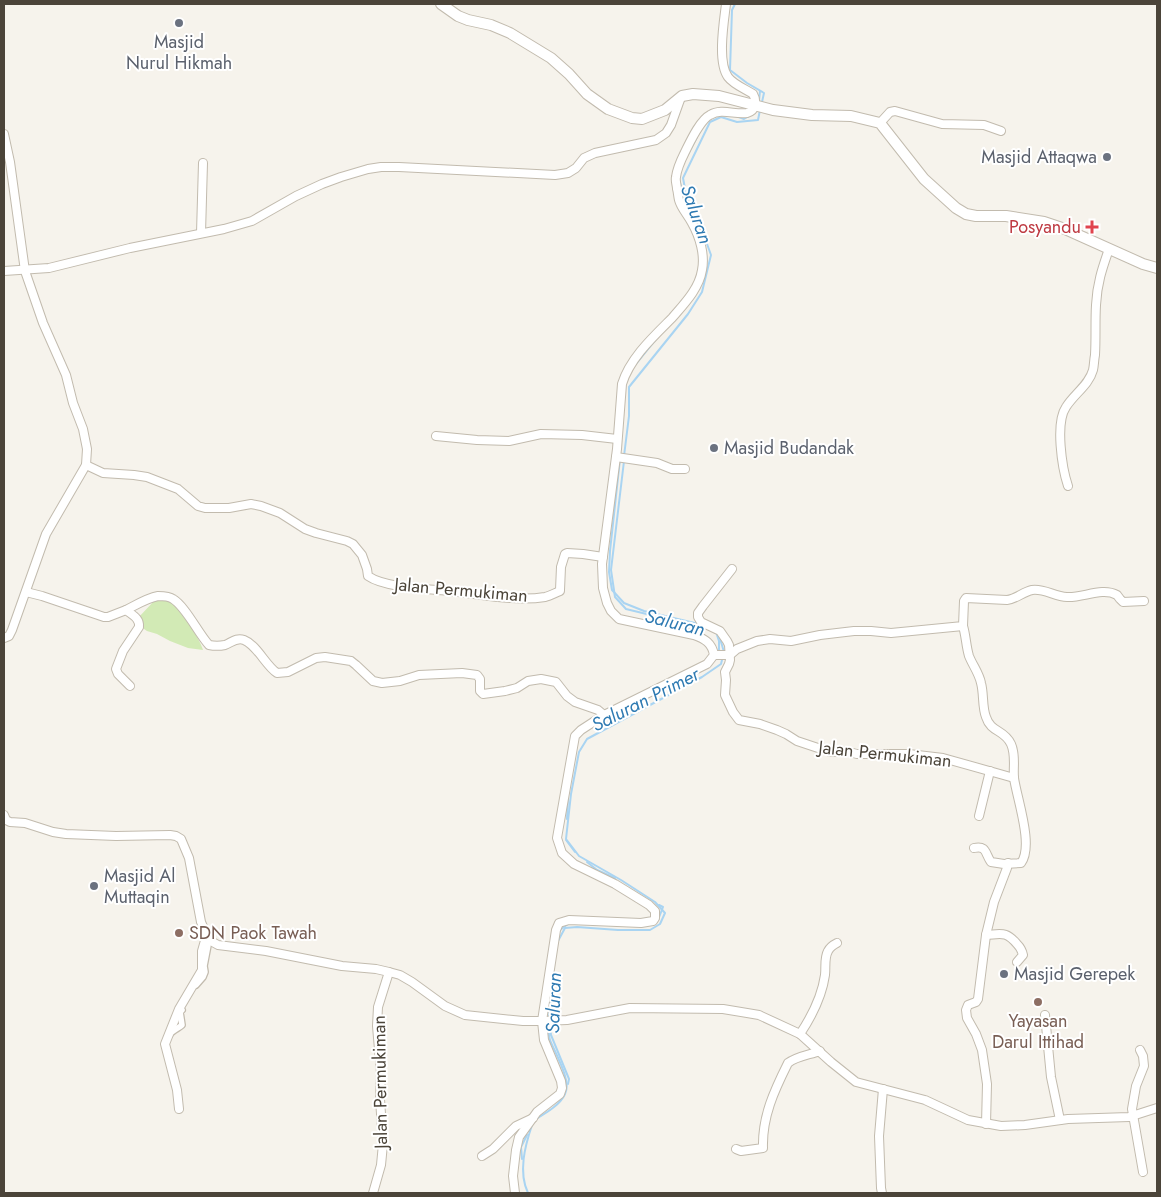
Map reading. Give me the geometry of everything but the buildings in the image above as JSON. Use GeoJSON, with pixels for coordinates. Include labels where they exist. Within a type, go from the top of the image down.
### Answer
{"type":"FeatureCollection","features":[{"type":"Feature","properties":{"kind":"street"},"geometry":{"type":"LineString","coordinates":[[441,4],[458,16],[491,25],[510,33],[551,58],[587,94],[608,109],[632,118],[642,119],[665,110],[682,96],[708,94],[773,110],[812,115],[851,116],[880,123],[924,179],[956,208],[966,214],[1006,216],[1044,222],[1065,229],[1143,264],[1157,268]]}},
{"type":"Feature","properties":{"kind":"street"},"geometry":{"type":"LineString","coordinates":[[715,655],[710,644],[694,635],[619,619],[611,611],[603,588],[603,557],[621,458],[617,439],[624,376],[644,348],[688,300],[701,276],[703,258],[700,240],[693,224],[679,202],[676,178],[679,165],[707,116],[727,111],[747,113],[753,110],[756,105],[753,94],[728,77],[723,65],[722,49],[726,4]]}},
{"type":"Feature","properties":{"kind":"street"},"geometry":{"type":"LineString","coordinates":[[4,271],[49,268],[130,248],[224,229],[252,221],[296,196],[322,184],[368,169],[399,167],[555,175],[568,173],[576,168],[584,158],[595,152],[656,140],[666,133],[682,96]]}},
{"type":"Feature","properties":{"kind":"street"},"geometry":{"type":"LineString","coordinates":[[880,123],[890,112],[895,110],[942,124],[984,124],[1001,131]]}},
{"type":"Feature","properties":{"kind":"street"},"geometry":{"type":"LineString","coordinates":[[4,134],[10,162],[25,270],[43,323],[66,376],[73,404],[83,429],[87,449],[86,465],[46,534],[12,630],[9,636],[4,638]]}},
{"type":"Feature","properties":{"kind":"street"},"geometry":{"type":"LineString","coordinates":[[201,233],[203,163]]}},
{"type":"Feature","properties":{"kind":"street"},"geometry":{"type":"LineString","coordinates":[[1068,486],[1061,456],[1061,420],[1066,407],[1091,377],[1094,369],[1098,284],[1109,250]]}},
{"type":"Feature","properties":{"kind":"street"},"geometry":{"type":"LineString","coordinates":[[436,436],[509,441],[541,434],[582,435],[617,439]]}},
{"type":"Feature","properties":{"kind":"street"},"geometry":{"type":"LineString","coordinates":[[621,458],[657,463],[672,470],[685,469]]}},
{"type":"Feature","properties":{"kind":"street","name":"Jalan Permukiman"},"geometry":{"type":"LineString","coordinates":[[86,465],[103,473],[147,477],[178,489],[198,506],[205,508],[228,508],[251,504],[280,513],[305,529],[353,544],[362,555],[368,576],[381,582],[500,597],[547,597],[560,592],[561,566],[565,554],[603,557]]}},
{"type":"Feature","properties":{"kind":"street"},"geometry":{"type":"LineString","coordinates":[[728,655],[729,645],[724,636],[714,628],[701,622],[698,613],[732,569]]}},
{"type":"Feature","properties":{"kind":"street"},"geometry":{"type":"LineString","coordinates":[[974,848],[980,847],[985,850],[991,862],[1004,864],[1022,862],[1026,834],[1014,778],[1014,758],[1011,746],[1005,735],[990,726],[984,714],[981,682],[978,671],[969,655],[963,626],[964,601],[966,598],[1007,600],[1028,591],[1036,590],[1068,598],[1108,592],[1117,595],[1123,602],[1144,601]]}},
{"type":"Feature","properties":{"kind":"street"},"geometry":{"type":"LineString","coordinates":[[26,592],[104,617],[126,610],[150,598],[168,597],[174,599],[181,606],[209,645],[225,645],[238,639],[244,640],[266,660],[271,668],[282,674],[316,658],[325,657],[351,661],[373,681],[382,683],[400,681],[420,675],[462,674],[477,676],[480,679],[480,691],[483,694],[517,688],[528,681],[540,678],[556,682],[574,702],[598,710],[604,715]]}},
{"type":"Feature","properties":{"kind":"street"},"geometry":{"type":"LineString","coordinates":[[126,610],[139,620],[139,624],[123,651],[116,669],[118,674],[130,686]]}},
{"type":"Feature","properties":{"kind":"street"},"geometry":{"type":"LineString","coordinates":[[515,1193],[513,1176],[519,1137],[537,1112],[560,1094],[562,1088],[561,1081],[544,1040],[543,1020],[556,930],[559,923],[569,920],[641,923],[653,921],[655,918],[655,911],[648,905],[615,884],[574,864],[562,853],[557,838],[575,736],[604,715],[699,668],[715,655],[728,655],[757,641],[770,639],[791,641],[854,631],[891,633],[963,626]]}},
{"type":"Feature","properties":{"kind":"street","name":"Jalan Permukiman"},"geometry":{"type":"LineString","coordinates":[[728,655],[729,664],[725,672],[725,695],[739,720],[760,724],[786,734],[797,741],[827,751],[857,754],[909,754],[943,758],[1014,778]]}},
{"type":"Feature","properties":{"kind":"street"},"geometry":{"type":"LineString","coordinates":[[979,816],[990,771]]}},
{"type":"Feature","properties":{"kind":"street"},"geometry":{"type":"LineString","coordinates":[[5,819],[10,822],[25,823],[66,834],[176,836],[184,843],[189,858],[201,922],[207,939],[218,945],[266,951],[342,966],[376,969],[400,975],[445,1006],[465,1015],[523,1021],[567,1020],[630,1008],[723,1009],[759,1015],[800,1034],[856,1082],[925,1100],[968,1120],[1001,1126],[1025,1125],[1060,1120],[1129,1117],[1157,1108]]}},
{"type":"Feature","properties":{"kind":"street"},"geometry":{"type":"LineString","coordinates":[[986,1124],[987,1084],[982,1050],[966,1014],[968,1005],[976,1002],[978,999],[986,935],[994,902],[1008,863]]}},
{"type":"Feature","properties":{"kind":"street"},"geometry":{"type":"LineString","coordinates":[[986,935],[1004,934],[1011,937],[1023,955],[1017,962]]}},
{"type":"Feature","properties":{"kind":"street"},"geometry":{"type":"LineString","coordinates":[[180,1109],[176,1081],[165,1044],[179,1009],[202,970],[202,951],[207,939]]}},
{"type":"Feature","properties":{"kind":"street"},"geometry":{"type":"LineString","coordinates":[[800,1034],[816,1007],[825,976],[829,949],[837,943]]}},
{"type":"Feature","properties":{"kind":"street","name":"Jalan Permukiman"},"geometry":{"type":"LineString","coordinates":[[373,1193],[381,1165],[383,1144],[378,1007],[389,972]]}},
{"type":"Feature","properties":{"kind":"street"},"geometry":{"type":"LineString","coordinates":[[1045,1015],[1051,1078],[1060,1120]]}},
{"type":"Feature","properties":{"kind":"street"},"geometry":{"type":"LineString","coordinates":[[1140,1050],[1144,1066],[1132,1109],[1143,1172]]}},
{"type":"Feature","properties":{"kind":"street"},"geometry":{"type":"LineString","coordinates":[[736,1150],[764,1148],[764,1128],[770,1104],[788,1064],[794,1059],[820,1051]]}},
{"type":"Feature","properties":{"kind":"street"},"geometry":{"type":"LineString","coordinates":[[882,1193],[879,1136],[883,1089]]}},
{"type":"Feature","properties":{"kind":"street"},"geometry":{"type":"LineString","coordinates":[[482,1156],[516,1126],[533,1118]]}},
{"type":"Feature","properties":{"kind":"green space"},"geometry":{"type":"Polygon","coordinates":[[[155,600],[171,602],[175,605],[189,624],[203,650],[188,648],[170,641],[147,631],[137,624],[138,618],[155,600]]]}},
{"type":"Feature","properties":{"kind":"waterway","name":"Saluran"},"geometry":{"type":"LineString","coordinates":[[735,4],[732,10],[730,70],[764,93],[762,102]]}},
{"type":"Feature","properties":{"kind":"waterway","name":"Saluran"},"geometry":{"type":"LineString","coordinates":[[759,101],[760,91]]}},
{"type":"Feature","properties":{"kind":"waterway","name":"Saluran"},"geometry":{"type":"LineString","coordinates":[[624,456],[629,416],[629,387],[688,314],[702,292],[711,255],[702,230],[687,199],[683,178],[710,122],[721,117],[737,122],[758,120],[760,110]]}},
{"type":"Feature","properties":{"kind":"waterway","name":"Saluran"},"geometry":{"type":"LineString","coordinates":[[736,116],[744,119],[754,113]]}},
{"type":"Feature","properties":{"kind":"waterway","name":"Saluran Primer"},"geometry":{"type":"LineString","coordinates":[[688,154],[697,137]]}},
{"type":"Feature","properties":{"kind":"waterway","name":"Saluran"},"geometry":{"type":"LineString","coordinates":[[679,179],[683,194],[690,208]]}},
{"type":"Feature","properties":{"kind":"waterway","name":"Saluran Primer"},"geometry":{"type":"LineString","coordinates":[[635,365],[656,339]]}},
{"type":"Feature","properties":{"kind":"waterway","name":"Saluran"},"geometry":{"type":"LineString","coordinates":[[620,459],[610,551],[609,572],[612,590],[624,603],[644,611],[699,624]]}},
{"type":"Feature","properties":{"kind":"waterway","name":"Saluran"},"geometry":{"type":"LineString","coordinates":[[624,461],[611,570],[615,597],[626,609],[708,629]]}},
{"type":"Feature","properties":{"kind":"waterway","name":"Saluran"},"geometry":{"type":"LineString","coordinates":[[714,632],[719,635],[724,652]]}},
{"type":"Feature","properties":{"kind":"waterway","name":"Saluran"},"geometry":{"type":"LineString","coordinates":[[717,635],[719,653]]}},
{"type":"Feature","properties":{"kind":"waterway","name":"Saluran"},"geometry":{"type":"LineString","coordinates":[[558,941],[565,928],[650,930],[660,924],[665,913],[655,902],[579,856],[566,839],[571,794],[579,752],[587,739],[702,677],[721,664],[723,656]]}},
{"type":"Feature","properties":{"kind":"waterway","name":"Saluran"},"geometry":{"type":"LineString","coordinates":[[567,819],[568,798]]}},
{"type":"Feature","properties":{"kind":"waterway","name":"Saluran"},"geometry":{"type":"LineString","coordinates":[[566,840],[575,852]]}},
{"type":"Feature","properties":{"kind":"waterway","name":"Saluran"},"geometry":{"type":"LineString","coordinates":[[587,862],[597,870],[615,878]]}},
{"type":"Feature","properties":{"kind":"waterway","name":"Saluran"},"geometry":{"type":"LineString","coordinates":[[658,920],[663,907],[659,905]]}},
{"type":"Feature","properties":{"kind":"waterway","name":"Saluran"},"geometry":{"type":"LineString","coordinates":[[560,930],[568,924]]}},
{"type":"Feature","properties":{"kind":"waterway","name":"Saluran"},"geometry":{"type":"LineString","coordinates":[[551,1010],[553,975]]}},
{"type":"Feature","properties":{"kind":"waterway","name":"Saluran"},"geometry":{"type":"LineString","coordinates":[[549,1020],[551,989]]}},
{"type":"Feature","properties":{"kind":"waterway","name":"Saluran"},"geometry":{"type":"LineString","coordinates":[[536,1119],[560,1102],[567,1088],[565,1075],[549,1038],[549,1024]]}},
{"type":"Feature","properties":{"kind":"waterway","name":"Saluran"},"geometry":{"type":"LineString","coordinates":[[550,1025],[551,1035],[569,1079],[568,1084]]}},
{"type":"Feature","properties":{"kind":"waterway","name":"Saluran"},"geometry":{"type":"LineString","coordinates":[[528,1193],[523,1176],[523,1168],[525,1150],[532,1125]]}},
{"type":"Feature","properties":{"kind":"waterway","name":"Saluran Primer"},"geometry":{"type":"LineString","coordinates":[[522,1159],[521,1147],[527,1135]]}},
{"type":"Feature","properties":{"kind":"place","name":"Masjid Nurul Hikmah"},"geometry":{"type":"Point","coordinates":[179,23]}},
{"type":"Feature","properties":{"kind":"place","name":"Masjid Attaqwa"},"geometry":{"type":"Point","coordinates":[1107,157]}},
{"type":"Feature","properties":{"kind":"place","name":"Posyandu"},"geometry":{"type":"Point","coordinates":[1092,227]}},
{"type":"Feature","properties":{"kind":"place","name":"Masjid Budandak"},"geometry":{"type":"Point","coordinates":[714,448]}},
{"type":"Feature","properties":{"kind":"place","name":"Masjid Al Muttaqin"},"geometry":{"type":"Point","coordinates":[94,886]}},
{"type":"Feature","properties":{"kind":"place","name":"SDN Paok Tawah"},"geometry":{"type":"Point","coordinates":[179,933]}},
{"type":"Feature","properties":{"kind":"place","name":"Masjid Gerepek"},"geometry":{"type":"Point","coordinates":[1004,974]}},
{"type":"Feature","properties":{"kind":"place","name":"Yayasan Darul Ittihad"},"geometry":{"type":"Point","coordinates":[1038,1002]}}]}
